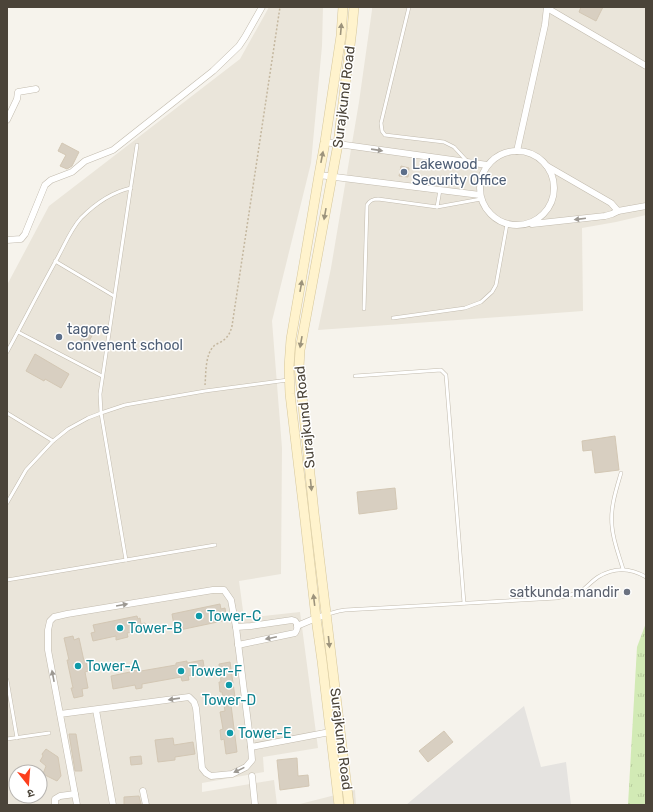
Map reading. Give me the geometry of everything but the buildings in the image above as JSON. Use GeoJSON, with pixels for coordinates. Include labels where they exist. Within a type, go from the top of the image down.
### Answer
{"type":"FeatureCollection","features":[{"type":"Feature","properties":{"kind":"main road","name":"Surajkund Road"},"geometry":{"type":"LineString","coordinates":[[339,805],[290,394],[289,367],[291,339],[306,258],[341,36],[343,7]]}},
{"type":"Feature","properties":{"kind":"main road","name":"Surajkund Road"},"geometry":{"type":"LineString","coordinates":[[349,805],[326,615],[299,359],[338,144],[354,7]]}},
{"type":"Feature","properties":{"kind":"main road"},"geometry":{"type":"LineString","coordinates":[[332,748],[342,748]]}},
{"type":"Feature","properties":{"kind":"street"},"geometry":{"type":"LineString","coordinates":[[7,240],[21,239],[25,234],[48,182],[72,172],[85,161],[113,150],[213,71],[239,46],[246,37],[262,7]]}},
{"type":"Feature","properties":{"kind":"street"},"geometry":{"type":"LineString","coordinates":[[518,151],[546,25],[547,8],[646,66]]}},
{"type":"Feature","properties":{"kind":"street"},"geometry":{"type":"LineString","coordinates":[[7,120],[17,99],[18,92],[36,89]]}},
{"type":"Feature","properties":{"kind":"street"},"geometry":{"type":"LineString","coordinates":[[325,142],[487,165]]}},
{"type":"Feature","properties":{"kind":"street"},"geometry":{"type":"LineString","coordinates":[[618,211],[611,203],[547,166],[534,155],[518,151],[500,154],[487,165],[480,180],[481,197],[485,208],[494,218],[507,224],[520,226],[605,216],[618,211],[646,206]]}},
{"type":"Feature","properties":{"kind":"street"},"geometry":{"type":"LineString","coordinates":[[520,226],[535,221],[547,210],[554,196],[554,180],[547,166]]}},
{"type":"Feature","properties":{"kind":"street"},"geometry":{"type":"LineString","coordinates":[[318,175],[440,190],[481,197]]}},
{"type":"Feature","properties":{"kind":"street"},"geometry":{"type":"LineString","coordinates":[[60,714],[189,697],[194,702],[196,708],[202,768],[206,773],[211,776],[232,774],[246,767],[252,760],[251,747],[236,627],[231,600],[224,590],[200,592],[75,613],[54,617],[50,621],[48,630],[48,650],[76,805]]}},
{"type":"Feature","properties":{"kind":"street"},"geometry":{"type":"LineString","coordinates":[[297,626],[326,615]]}},
{"type":"Feature","properties":{"kind":"street"},"geometry":{"type":"LineString","coordinates":[[236,627],[292,620],[295,621],[297,626],[297,631],[295,633],[238,645]]}},
{"type":"Feature","properties":{"kind":"street"},"geometry":{"type":"LineString","coordinates":[[96,710],[113,805]]}},
{"type":"Feature","properties":{"kind":"street"},"geometry":{"type":"LineString","coordinates":[[251,747],[330,732]]}},
{"type":"Feature","properties":{"kind":"street"},"geometry":{"type":"LineString","coordinates":[[252,776],[255,805]]}},
{"type":"Feature","properties":{"kind":"street"},"geometry":{"type":"LineString","coordinates":[[143,791],[146,805]]}},
{"type":"Feature","properties":{"kind":"street"},"geometry":{"type":"LineString","coordinates":[[54,805],[55,799],[60,796],[75,794]]}},
{"type":"Feature","properties":{"kind":"lane"},"geometry":{"type":"LineString","coordinates":[[409,7],[381,123],[382,131],[385,135],[444,142],[454,147],[467,162]]}},
{"type":"Feature","properties":{"kind":"lane"},"geometry":{"type":"LineString","coordinates":[[126,560],[101,413],[100,394],[137,145]]}},
{"type":"Feature","properties":{"kind":"lane"},"geometry":{"type":"LineString","coordinates":[[7,352],[74,227],[92,208],[120,191],[131,188]]}},
{"type":"Feature","properties":{"kind":"lane"},"geometry":{"type":"LineString","coordinates":[[437,208],[440,190]]}},
{"type":"Feature","properties":{"kind":"lane"},"geometry":{"type":"LineString","coordinates":[[364,309],[367,205],[369,201],[378,199],[437,208],[481,197]]}},
{"type":"Feature","properties":{"kind":"lane"},"geometry":{"type":"LineString","coordinates":[[393,318],[465,308],[481,302],[492,292],[496,285],[507,224]]}},
{"type":"Feature","properties":{"kind":"lane"},"geometry":{"type":"LineString","coordinates":[[55,261],[114,296]]}},
{"type":"Feature","properties":{"kind":"lane"},"geometry":{"type":"LineString","coordinates":[[18,332],[102,376]]}},
{"type":"Feature","properties":{"kind":"lane"},"geometry":{"type":"LineString","coordinates":[[355,376],[441,370],[446,375],[464,603]]}},
{"type":"Feature","properties":{"kind":"lane"},"geometry":{"type":"LineString","coordinates":[[7,503],[26,470],[53,441],[68,429],[88,418],[125,405],[205,391],[300,378]]}},
{"type":"Feature","properties":{"kind":"lane"},"geometry":{"type":"LineString","coordinates":[[7,413],[53,441]]}},
{"type":"Feature","properties":{"kind":"lane"},"geometry":{"type":"LineString","coordinates":[[621,473],[614,496],[612,525],[623,569]]}},
{"type":"Feature","properties":{"kind":"lane"},"geometry":{"type":"LineString","coordinates":[[7,492],[12,495]]}},
{"type":"Feature","properties":{"kind":"lane"},"geometry":{"type":"LineString","coordinates":[[7,580],[214,545]]}},
{"type":"Feature","properties":{"kind":"lane"},"geometry":{"type":"LineString","coordinates":[[326,615],[345,610],[557,598],[581,591],[599,577],[610,572],[623,569],[638,572],[646,577]]}},
{"type":"Feature","properties":{"kind":"lane"},"geometry":{"type":"LineString","coordinates":[[7,680],[9,699],[17,738]]}},
{"type":"Feature","properties":{"kind":"lane"},"geometry":{"type":"LineString","coordinates":[[7,739],[49,733]]}},
{"type":"Feature","properties":{"kind":"path"},"geometry":{"type":"LineString","coordinates":[[205,391],[206,364],[210,353],[214,345],[224,340],[230,334],[232,326],[280,7]]}},
{"type":"Feature","properties":{"kind":"shaded area"},"geometry":{"type":"Polygon","coordinates":[[[269,7],[323,7],[322,46],[311,163],[272,321],[282,448],[281,574],[239,581],[244,618],[300,612],[318,748],[263,757],[264,772],[202,783],[202,792],[274,780],[277,805],[7,805],[7,285],[49,206],[240,59],[269,7]]]}},
{"type":"Feature","properties":{"kind":"shaded area"},"geometry":{"type":"Polygon","coordinates":[[[372,7],[646,7],[646,215],[582,228],[583,311],[318,330],[331,268],[359,102],[372,7]]]}},
{"type":"Feature","properties":{"kind":"shaded area"},"geometry":{"type":"Polygon","coordinates":[[[524,706],[541,767],[566,762],[571,805],[406,805],[524,706]]]}},
{"type":"Feature","properties":{"kind":"shaded area"},"geometry":{"type":"Polygon","coordinates":[[[355,790],[356,805],[296,805],[355,790]]]}},
{"type":"Feature","properties":{"kind":"green space"},"geometry":{"type":"Polygon","coordinates":[[[646,623],[646,805],[628,805],[637,647],[646,623]]]}},
{"type":"Feature","properties":{"kind":"place","name":"Lakewood Security Office"},"geometry":{"type":"Point","coordinates":[404,172]}},
{"type":"Feature","properties":{"kind":"place","name":"tagore convenent school"},"geometry":{"type":"Point","coordinates":[59,337]}},
{"type":"Feature","properties":{"kind":"place","name":"satkunda mandir"},"geometry":{"type":"Point","coordinates":[627,592]}},
{"type":"Feature","properties":{"kind":"place","name":"Tower-C"},"geometry":{"type":"Point","coordinates":[199,616]}},
{"type":"Feature","properties":{"kind":"place","name":"Tower-B"},"geometry":{"type":"Point","coordinates":[120,628]}},
{"type":"Feature","properties":{"kind":"place","name":"Tower-A"},"geometry":{"type":"Point","coordinates":[78,666]}},
{"type":"Feature","properties":{"kind":"place","name":"Tower-F"},"geometry":{"type":"Point","coordinates":[181,671]}},
{"type":"Feature","properties":{"kind":"place","name":"Tower-D"},"geometry":{"type":"Point","coordinates":[229,685]}},
{"type":"Feature","properties":{"kind":"place","name":"Tower-E"},"geometry":{"type":"Point","coordinates":[230,733]}}]}
